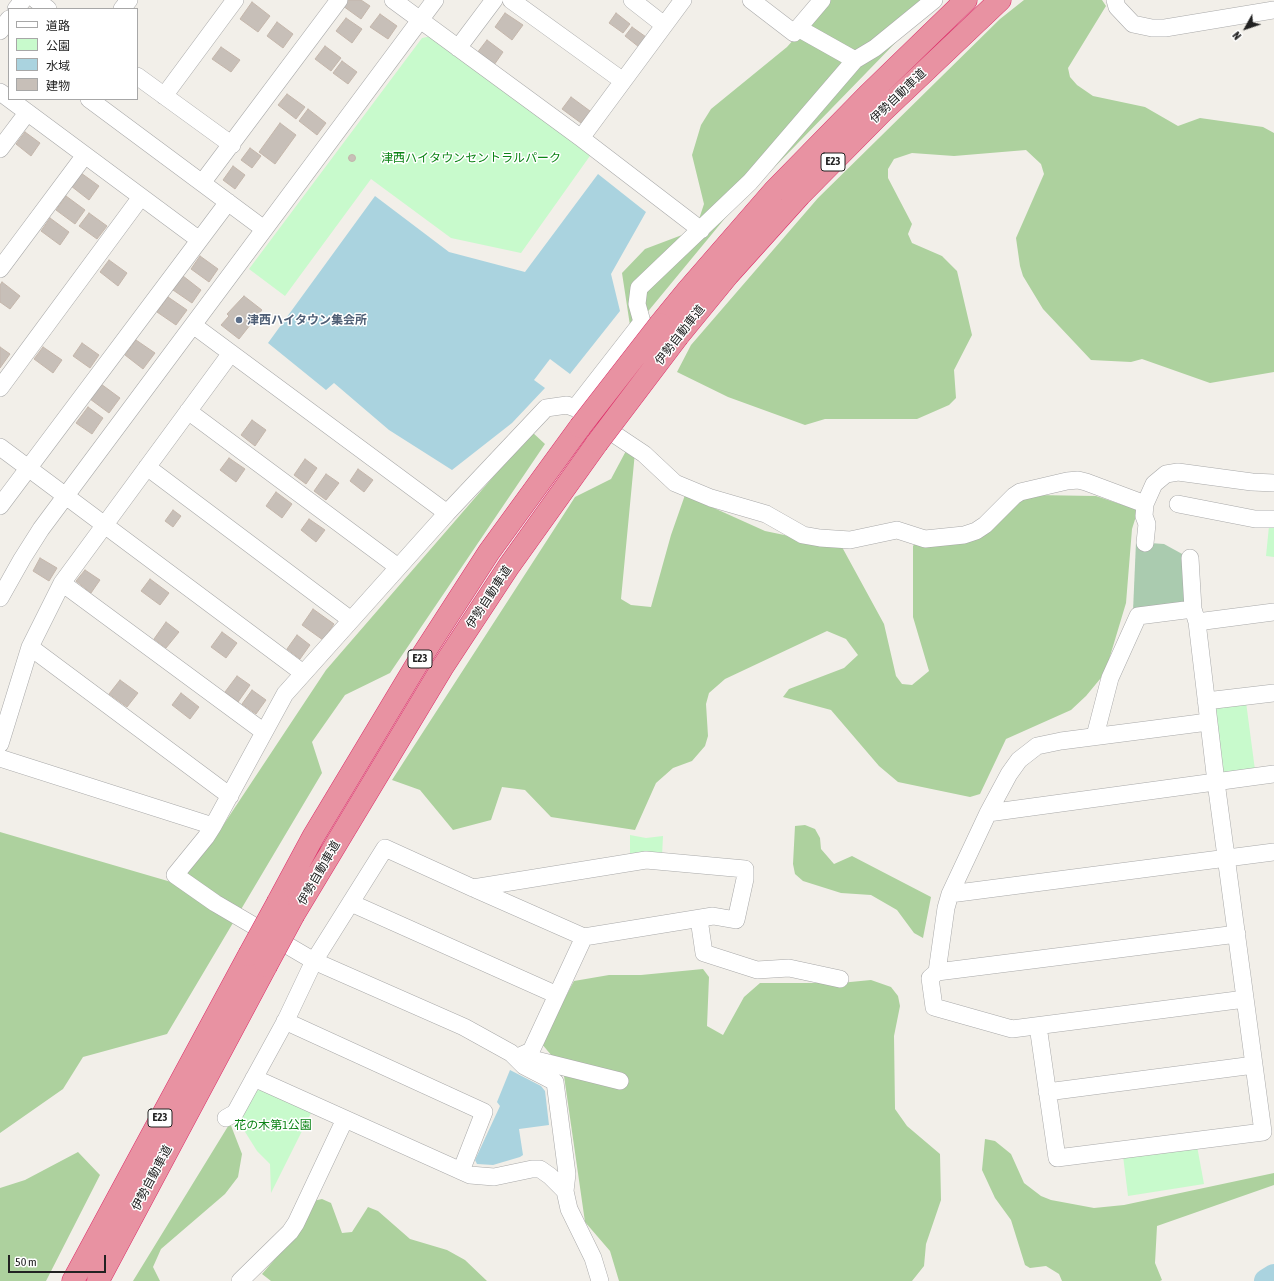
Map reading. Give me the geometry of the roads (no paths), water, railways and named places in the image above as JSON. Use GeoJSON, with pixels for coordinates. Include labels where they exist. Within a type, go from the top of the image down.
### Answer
{"type":"FeatureCollection","features":[{"type":"Feature","properties":{"kind":"highway","name":"伊勢自動車道"},"geometry":{"type":"LineString","coordinates":[[73,1281],[286,908],[509,566],[597,443],[669,330],[687,291],[774,191],[867,96],[966,0]]}},
{"type":"Feature","properties":{"kind":"highway","name":"伊勢自動車道"},"geometry":{"type":"LineString","coordinates":[[286,908],[313,837],[420,659],[578,418],[728,275],[800,195],[883,111],[977,20],[1000,0]]}},
{"type":"Feature","properties":{"kind":"highway","name":"伊勢自動車道"},"geometry":{"type":"LineString","coordinates":[[98,1281],[257,961]]}},
{"type":"Feature","properties":{"kind":"street"},"geometry":{"type":"LineString","coordinates":[[17,8],[23,0]]}},
{"type":"Feature","properties":{"kind":"street"},"geometry":{"type":"LineString","coordinates":[[36,0],[47,8]]}},
{"type":"Feature","properties":{"kind":"street"},"geometry":{"type":"LineString","coordinates":[[123,8],[129,0]]}},
{"type":"Feature","properties":{"kind":"street"},"geometry":{"type":"LineString","coordinates":[[164,96],[235,0]]}},
{"type":"Feature","properties":{"kind":"street"},"geometry":{"type":"LineString","coordinates":[[202,183],[232,145],[339,0]]}},
{"type":"Feature","properties":{"kind":"street"},"geometry":{"type":"LineString","coordinates":[[394,0],[581,138],[701,230]]}},
{"type":"Feature","properties":{"kind":"street"},"geometry":{"type":"LineString","coordinates":[[0,598],[22,559],[65,496],[435,0]]}},
{"type":"Feature","properties":{"kind":"street"},"geometry":{"type":"LineString","coordinates":[[458,48],[494,0]]}},
{"type":"Feature","properties":{"kind":"street"},"geometry":{"type":"LineString","coordinates":[[511,0],[623,81]]}},
{"type":"Feature","properties":{"kind":"street"},"geometry":{"type":"LineString","coordinates":[[632,0],[664,25]]}},
{"type":"Feature","properties":{"kind":"street"},"geometry":{"type":"LineString","coordinates":[[581,138],[683,0]]}},
{"type":"Feature","properties":{"kind":"street"},"geometry":{"type":"LineString","coordinates":[[751,0],[794,33],[822,0]]}},
{"type":"Feature","properties":{"kind":"street"},"geometry":{"type":"LineString","coordinates":[[578,418],[642,322],[637,304],[639,288],[750,182],[855,60],[875,48],[934,0]]}},
{"type":"Feature","properties":{"kind":"street"},"geometry":{"type":"LineString","coordinates":[[1115,0],[1118,7],[1133,24],[1152,28],[1165,28],[1274,10]]}},
{"type":"Feature","properties":{"kind":"street"},"geometry":{"type":"LineString","coordinates":[[8,20],[0,32],[8,39]]}},
{"type":"Feature","properties":{"kind":"street"},"geometry":{"type":"LineString","coordinates":[[798,28],[855,60]]}},
{"type":"Feature","properties":{"kind":"street"},"geometry":{"type":"LineString","coordinates":[[138,77],[232,145]]}},
{"type":"Feature","properties":{"kind":"street"},"geometry":{"type":"LineString","coordinates":[[0,92],[8,98]]}},
{"type":"Feature","properties":{"kind":"street"},"geometry":{"type":"LineString","coordinates":[[10,100],[198,239]]}},
{"type":"Feature","properties":{"kind":"street"},"geometry":{"type":"LineString","coordinates":[[90,100],[264,229]]}},
{"type":"Feature","properties":{"kind":"street"},"geometry":{"type":"LineString","coordinates":[[0,149],[27,113]]}},
{"type":"Feature","properties":{"kind":"street"},"geometry":{"type":"LineString","coordinates":[[0,269],[85,155]]}},
{"type":"Feature","properties":{"kind":"street"},"geometry":{"type":"LineString","coordinates":[[0,388],[141,197]]}},
{"type":"Feature","properties":{"kind":"street"},"geometry":{"type":"LineString","coordinates":[[0,506],[198,239],[203,236],[228,202]]}},
{"type":"Feature","properties":{"kind":"street"},"geometry":{"type":"LineString","coordinates":[[193,325],[447,513]]}},
{"type":"Feature","properties":{"kind":"street"},"geometry":{"type":"LineString","coordinates":[[0,744],[30,648],[62,583],[231,353]]}},
{"type":"Feature","properties":{"kind":"street"},"geometry":{"type":"LineString","coordinates":[[620,1081],[515,1054],[464,1027],[314,961],[215,903],[175,875],[206,837],[213,826],[285,694],[447,513],[546,408],[567,404],[578,418],[644,454],[675,483],[711,498],[766,514],[804,535],[820,538],[850,540],[897,530],[925,539],[964,535],[976,531],[985,525],[1011,498],[1020,492],[1073,480],[1086,482],[1145,504]]}},
{"type":"Feature","properties":{"kind":"street"},"geometry":{"type":"LineString","coordinates":[[188,410],[398,567]]}},
{"type":"Feature","properties":{"kind":"street"},"geometry":{"type":"LineString","coordinates":[[0,447],[303,674]]}},
{"type":"Feature","properties":{"kind":"street"},"geometry":{"type":"LineString","coordinates":[[147,467],[351,620]]}},
{"type":"Feature","properties":{"kind":"street"},"geometry":{"type":"LineString","coordinates":[[1145,543],[1147,524],[1144,516],[1145,504],[1154,484],[1166,474],[1178,472],[1252,482],[1274,483]]}},
{"type":"Feature","properties":{"kind":"street"},"geometry":{"type":"LineString","coordinates":[[1178,504],[1255,519],[1274,519]]}},
{"type":"Feature","properties":{"kind":"street"},"geometry":{"type":"LineString","coordinates":[[1038,1026],[1057,1158],[1263,1132],[1268,1117],[1254,1065],[1208,722],[1195,615],[1190,558]]}},
{"type":"Feature","properties":{"kind":"street"},"geometry":{"type":"LineString","coordinates":[[62,583],[264,732]]}},
{"type":"Feature","properties":{"kind":"street"},"geometry":{"type":"LineString","coordinates":[[1095,736],[1110,678],[1138,616],[1274,612]]}},
{"type":"Feature","properties":{"kind":"street"},"geometry":{"type":"LineString","coordinates":[[30,648],[230,796]]}},
{"type":"Feature","properties":{"kind":"street"},"geometry":{"type":"LineString","coordinates":[[1206,701],[1274,692]]}},
{"type":"Feature","properties":{"kind":"street"},"geometry":{"type":"LineString","coordinates":[[938,972],[950,894],[988,812],[1009,774],[1019,760],[1037,746],[1095,736],[1208,722]]}},
{"type":"Feature","properties":{"kind":"street"},"geometry":{"type":"LineString","coordinates":[[0,758],[213,826]]}},
{"type":"Feature","properties":{"kind":"street"},"geometry":{"type":"LineString","coordinates":[[988,812],[1274,774]]}},
{"type":"Feature","properties":{"kind":"street"},"geometry":{"type":"LineString","coordinates":[[226,1118],[235,1113],[285,1021],[314,961],[385,848],[473,888],[584,937],[713,916],[736,920],[745,879],[745,869],[646,860],[473,888]]}},
{"type":"Feature","properties":{"kind":"street"},"geometry":{"type":"LineString","coordinates":[[950,894],[1274,852]]}},
{"type":"Feature","properties":{"kind":"street"},"geometry":{"type":"LineString","coordinates":[[351,903],[557,996]]}},
{"type":"Feature","properties":{"kind":"street"},"geometry":{"type":"LineString","coordinates":[[698,919],[704,953],[757,970],[789,968],[840,979]]}},
{"type":"Feature","properties":{"kind":"street"},"geometry":{"type":"LineString","coordinates":[[1237,934],[938,972],[930,978],[934,1007],[1012,1029],[1245,999]]}},
{"type":"Feature","properties":{"kind":"street"},"geometry":{"type":"LineString","coordinates":[[515,1054],[531,1051],[584,937]]}},
{"type":"Feature","properties":{"kind":"street"},"geometry":{"type":"LineString","coordinates":[[285,1021],[484,1112],[461,1171]]}},
{"type":"Feature","properties":{"kind":"street"},"geometry":{"type":"LineString","coordinates":[[515,1054],[524,1066],[555,1082],[567,1174],[565,1191],[569,1209],[592,1258],[600,1281]]}},
{"type":"Feature","properties":{"kind":"street"},"geometry":{"type":"LineString","coordinates":[[1047,1092],[1254,1065]]}},
{"type":"Feature","properties":{"kind":"street"},"geometry":{"type":"LineString","coordinates":[[254,1078],[461,1171],[484,1177],[494,1177],[532,1169],[540,1169],[550,1176],[565,1191]]}},
{"type":"Feature","properties":{"kind":"street"},"geometry":{"type":"LineString","coordinates":[[240,1281],[290,1232],[296,1223],[345,1119]]}},
{"type":"Feature","properties":{"kind":"water"},"geometry":{"type":"Polygon","coordinates":[[[598,174],[646,212],[611,274],[620,311],[570,374],[550,359],[534,380],[545,388],[512,423],[452,470],[389,430],[334,383],[326,390],[268,343],[375,196],[449,252],[525,272],[598,174]]]}},
{"type":"Feature","properties":{"kind":"water"},"geometry":{"type":"Polygon","coordinates":[[[510,1070],[541,1086],[545,1091],[549,1125],[519,1129],[523,1155],[520,1157],[493,1165],[477,1164],[475,1160],[500,1106],[497,1102],[510,1070]]]}},
{"type":"Feature","properties":{"kind":"waterway"},"geometry":{"type":"LineString","coordinates":[[1266,1281],[1274,1276]]}},
{"type":"Feature","properties":{"kind":"place","name":"津西ハイタウン集会所"},"geometry":{"type":"Point","coordinates":[239,320]}},
{"type":"Feature","properties":{"kind":"park label","name":"津西ハイタウンセントラルパーク"},"geometry":{"type":"Point","coordinates":[471,158]}},
{"type":"Feature","properties":{"kind":"park label","name":"花の木第1公園"},"geometry":{"type":"Point","coordinates":[273,1125]}}]}
